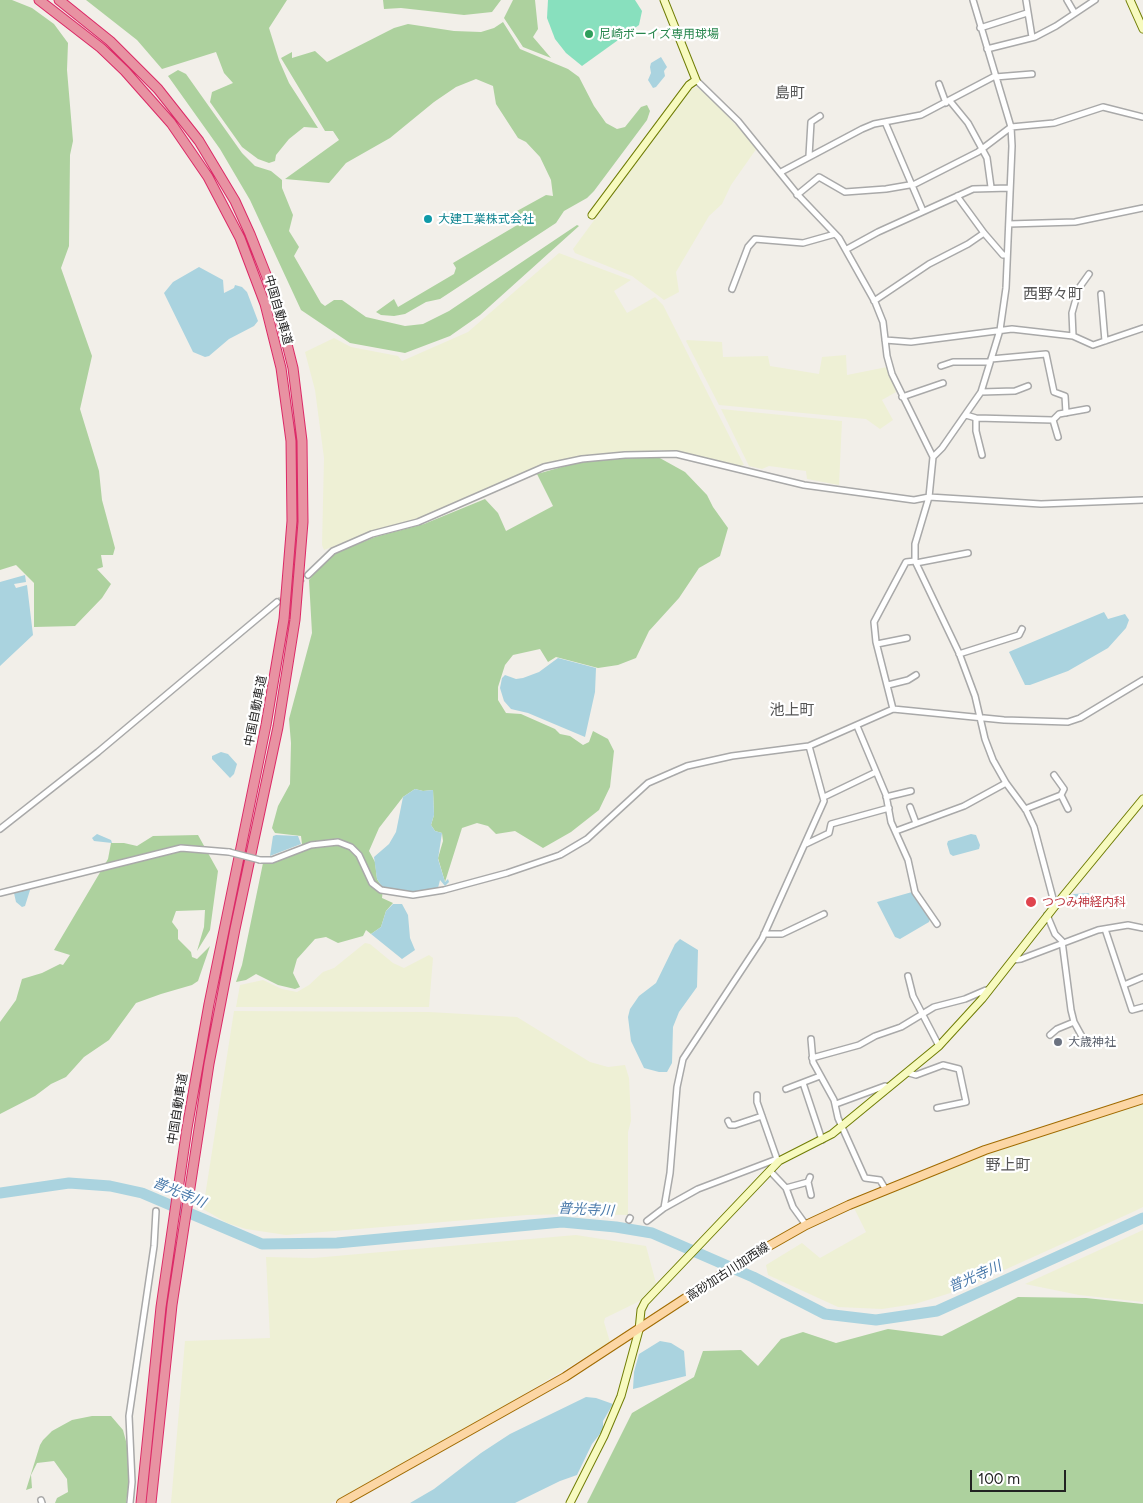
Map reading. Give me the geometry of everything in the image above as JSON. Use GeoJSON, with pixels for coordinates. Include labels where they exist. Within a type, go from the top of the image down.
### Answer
{"type":"FeatureCollection","features":[{"type":"Feature","properties":{"kind":"highway","name":"中国自動車道"},"geometry":{"type":"LineString","coordinates":[[39,0],[94,42],[125,71],[171,123],[208,177],[240,238],[254,272],[274,336],[287,406],[292,476],[292,521],[283,627],[266,725],[207,1013],[176,1197],[152,1385],[141,1503]]}},
{"type":"Feature","properties":{"kind":"highway","name":"中国自動車道"},"geometry":{"type":"LineString","coordinates":[[59,0],[110,41],[146,76],[179,115],[218,170],[250,234],[276,300],[293,368],[301,431],[304,479],[296,612],[287,673],[220,1001],[183,1230],[162,1393],[151,1503]]}},
{"type":"Feature","properties":{"kind":"main road","name":"高砂加古川加西線"},"geometry":{"type":"LineString","coordinates":[[341,1503],[565,1377],[736,1265],[806,1225],[985,1150],[1143,1099]]}},
{"type":"Feature","properties":{"kind":"street"},"geometry":{"type":"LineString","coordinates":[[664,0],[696,80],[738,121],[781,172],[797,195],[847,249],[883,322],[887,356],[902,397],[933,457]]}},
{"type":"Feature","properties":{"kind":"street"},"geometry":{"type":"LineString","coordinates":[[973,0],[1011,127],[1006,288],[1000,330],[981,392],[933,457],[929,497],[916,544],[916,562],[959,654],[985,739],[1006,783],[1025,809],[1034,828],[1055,906]]}},
{"type":"Feature","properties":{"kind":"street"},"geometry":{"type":"LineString","coordinates":[[1026,0],[1032,37]]}},
{"type":"Feature","properties":{"kind":"street"},"geometry":{"type":"LineString","coordinates":[[1067,0],[1074,12]]}},
{"type":"Feature","properties":{"kind":"street"},"geometry":{"type":"LineString","coordinates":[[987,49],[1032,37],[1056,26],[1074,12],[1095,0]]}},
{"type":"Feature","properties":{"kind":"street"},"geometry":{"type":"LineString","coordinates":[[1130,0],[1143,29]]}},
{"type":"Feature","properties":{"kind":"street"},"geometry":{"type":"LineString","coordinates":[[980,28],[1027,12]]}},
{"type":"Feature","properties":{"kind":"street"},"geometry":{"type":"LineString","coordinates":[[781,172],[862,129],[885,122],[921,115],[995,76],[1032,74]]}},
{"type":"Feature","properties":{"kind":"street"},"geometry":{"type":"LineString","coordinates":[[592,215],[689,85],[696,80]]}},
{"type":"Feature","properties":{"kind":"street"},"geometry":{"type":"LineString","coordinates":[[939,84],[948,102],[968,123],[982,148],[990,168],[991,187]]}},
{"type":"Feature","properties":{"kind":"street"},"geometry":{"type":"LineString","coordinates":[[797,195],[818,177],[845,192],[911,185],[982,148],[1011,127],[1054,123],[1103,107],[1143,117]]}},
{"type":"Feature","properties":{"kind":"street"},"geometry":{"type":"LineString","coordinates":[[809,156],[811,122],[820,116]]}},
{"type":"Feature","properties":{"kind":"street"},"geometry":{"type":"LineString","coordinates":[[885,122],[923,211]]}},
{"type":"Feature","properties":{"kind":"street"},"geometry":{"type":"LineString","coordinates":[[847,249],[923,211],[973,189],[991,187],[1010,188]]}},
{"type":"Feature","properties":{"kind":"street"},"geometry":{"type":"LineString","coordinates":[[957,196],[984,233],[1003,255],[1007,255]]}},
{"type":"Feature","properties":{"kind":"street"},"geometry":{"type":"LineString","coordinates":[[1009,224],[1081,221],[1143,208]]}},
{"type":"Feature","properties":{"kind":"street"},"geometry":{"type":"LineString","coordinates":[[874,301],[929,264],[968,244],[984,233]]}},
{"type":"Feature","properties":{"kind":"street"},"geometry":{"type":"LineString","coordinates":[[732,289],[748,247],[755,239],[803,242],[835,234]]}},
{"type":"Feature","properties":{"kind":"street"},"geometry":{"type":"LineString","coordinates":[[1074,336],[1072,313],[1079,288],[1089,274]]}},
{"type":"Feature","properties":{"kind":"street"},"geometry":{"type":"LineString","coordinates":[[1101,294],[1105,341]]}},
{"type":"Feature","properties":{"kind":"street"},"geometry":{"type":"LineString","coordinates":[[885,340],[911,342],[1000,330],[1036,331],[1074,336],[1093,345],[1143,328]]}},
{"type":"Feature","properties":{"kind":"street"},"geometry":{"type":"LineString","coordinates":[[941,366],[953,362],[991,361],[1046,354],[1054,392],[1065,396],[1066,413]]}},
{"type":"Feature","properties":{"kind":"street"},"geometry":{"type":"LineString","coordinates":[[902,397],[943,383]]}},
{"type":"Feature","properties":{"kind":"street"},"geometry":{"type":"LineString","coordinates":[[981,392],[1015,391],[1028,386]]}},
{"type":"Feature","properties":{"kind":"street"},"geometry":{"type":"LineString","coordinates":[[1053,420],[1058,414],[1087,409]]}},
{"type":"Feature","properties":{"kind":"street"},"geometry":{"type":"LineString","coordinates":[[966,414],[976,418],[1053,420]]}},
{"type":"Feature","properties":{"kind":"street"},"geometry":{"type":"LineString","coordinates":[[976,418],[976,431],[982,456]]}},
{"type":"Feature","properties":{"kind":"street"},"geometry":{"type":"LineString","coordinates":[[1053,420],[1058,437]]}},
{"type":"Feature","properties":{"kind":"street"},"geometry":{"type":"LineString","coordinates":[[308,575],[333,551],[372,534],[418,522],[544,468],[582,459],[655,453],[676,454],[804,485],[914,500],[929,497],[1041,504],[1143,500]]}},
{"type":"Feature","properties":{"kind":"street"},"geometry":{"type":"LineString","coordinates":[[894,709],[874,630],[875,616],[906,562],[968,553]]}},
{"type":"Feature","properties":{"kind":"street"},"geometry":{"type":"LineString","coordinates":[[0,829],[98,752],[277,602]]}},
{"type":"Feature","properties":{"kind":"street"},"geometry":{"type":"LineString","coordinates":[[959,654],[1018,635],[1022,629]]}},
{"type":"Feature","properties":{"kind":"street"},"geometry":{"type":"LineString","coordinates":[[877,644],[907,638]]}},
{"type":"Feature","properties":{"kind":"street"},"geometry":{"type":"LineString","coordinates":[[888,685],[908,680],[916,675]]}},
{"type":"Feature","properties":{"kind":"street"},"geometry":{"type":"LineString","coordinates":[[0,893],[181,848],[229,852],[260,860],[272,860],[310,845],[338,842],[351,847],[359,855],[372,883],[382,890],[413,895],[444,890],[516,870],[560,855],[587,839],[648,782],[686,766],[732,756],[810,746],[894,709],[980,718],[1068,722],[1080,718],[1143,680]]}},
{"type":"Feature","properties":{"kind":"street"},"geometry":{"type":"LineString","coordinates":[[857,726],[886,797],[896,831],[908,860],[915,892],[937,924]]}},
{"type":"Feature","properties":{"kind":"street"},"geometry":{"type":"LineString","coordinates":[[664,1208],[670,1173],[677,1087],[684,1059],[737,980],[764,934],[806,844],[824,797],[810,746]]}},
{"type":"Feature","properties":{"kind":"street"},"geometry":{"type":"LineString","coordinates":[[824,797],[876,772]]}},
{"type":"Feature","properties":{"kind":"street"},"geometry":{"type":"LineString","coordinates":[[1025,809],[1061,795],[1064,789],[1054,775]]}},
{"type":"Feature","properties":{"kind":"street"},"geometry":{"type":"LineString","coordinates":[[896,831],[964,806],[1006,783]]}},
{"type":"Feature","properties":{"kind":"street"},"geometry":{"type":"LineString","coordinates":[[886,797],[911,791]]}},
{"type":"Feature","properties":{"kind":"street"},"geometry":{"type":"LineString","coordinates":[[1061,795],[1068,809]]}},
{"type":"Feature","properties":{"kind":"street"},"geometry":{"type":"LineString","coordinates":[[647,1221],[664,1208],[698,1189],[778,1160],[822,1140],[909,1072],[939,1046],[988,992],[1047,915],[1143,799]]}},
{"type":"Feature","properties":{"kind":"street"},"geometry":{"type":"LineString","coordinates":[[910,807],[916,823]]}},
{"type":"Feature","properties":{"kind":"street"},"geometry":{"type":"LineString","coordinates":[[806,844],[830,833],[831,824],[889,808]]}},
{"type":"Feature","properties":{"kind":"street"},"geometry":{"type":"LineString","coordinates":[[764,934],[782,934],[824,914]]}},
{"type":"Feature","properties":{"kind":"street"},"geometry":{"type":"LineString","coordinates":[[1047,915],[1050,918],[1055,934],[1062,942],[1074,1022],[1086,1044]]}},
{"type":"Feature","properties":{"kind":"street"},"geometry":{"type":"LineString","coordinates":[[1014,960],[1021,959],[1062,942],[1105,929],[1128,925],[1143,928]]}},
{"type":"Feature","properties":{"kind":"street"},"geometry":{"type":"LineString","coordinates":[[1105,929],[1132,1010],[1143,1006]]}},
{"type":"Feature","properties":{"kind":"street"},"geometry":{"type":"LineString","coordinates":[[908,976],[913,996],[939,1046]]}},
{"type":"Feature","properties":{"kind":"street"},"geometry":{"type":"LineString","coordinates":[[1124,985],[1143,977]]}},
{"type":"Feature","properties":{"kind":"street"},"geometry":{"type":"LineString","coordinates":[[812,1058],[859,1045],[875,1036],[901,1027],[934,1007],[965,999],[986,990],[988,992]]}},
{"type":"Feature","properties":{"kind":"street"},"geometry":{"type":"LineString","coordinates":[[1050,1035],[1057,1029],[1074,1022]]}},
{"type":"Feature","properties":{"kind":"street"},"geometry":{"type":"LineString","coordinates":[[811,1039],[812,1058],[836,1104],[837,1114],[865,1178],[880,1180],[886,1190]]}},
{"type":"Feature","properties":{"kind":"street"},"geometry":{"type":"LineString","coordinates":[[909,1072],[916,1075],[943,1065],[959,1069],[966,1102],[937,1108]]}},
{"type":"Feature","properties":{"kind":"street"},"geometry":{"type":"LineString","coordinates":[[786,1089],[820,1076]]}},
{"type":"Feature","properties":{"kind":"street"},"geometry":{"type":"LineString","coordinates":[[803,1083],[822,1140]]}},
{"type":"Feature","properties":{"kind":"street"},"geometry":{"type":"LineString","coordinates":[[836,1104],[885,1086],[890,1088]]}},
{"type":"Feature","properties":{"kind":"street"},"geometry":{"type":"LineString","coordinates":[[757,1095],[757,1102],[778,1160]]}},
{"type":"Feature","properties":{"kind":"street"},"geometry":{"type":"LineString","coordinates":[[728,1121],[730,1125],[735,1125],[762,1116]]}},
{"type":"Feature","properties":{"kind":"street"},"geometry":{"type":"LineString","coordinates":[[570,1503],[604,1436],[621,1396],[639,1330],[641,1310],[645,1302],[770,1171],[778,1160]]}},
{"type":"Feature","properties":{"kind":"street"},"geometry":{"type":"LineString","coordinates":[[770,1171],[786,1188],[793,1207],[806,1225]]}},
{"type":"Feature","properties":{"kind":"street"},"geometry":{"type":"LineString","coordinates":[[786,1188],[809,1179],[811,1195]]}},
{"type":"Feature","properties":{"kind":"street"},"geometry":{"type":"LineString","coordinates":[[130,1503],[132,1482],[129,1416],[154,1246],[156,1211]]}},
{"type":"Feature","properties":{"kind":"green space"},"geometry":{"type":"Polygon","coordinates":[[[0,0],[12,0],[32,8],[54,24],[68,43],[67,70],[73,141],[70,155],[69,246],[61,268],[92,356],[80,409],[99,471],[102,500],[115,548],[113,555],[101,555],[103,567],[97,569],[111,584],[102,598],[75,626],[34,627],[34,583],[16,565],[0,570],[0,0]]]}},
{"type":"Feature","properties":{"kind":"green space"},"geometry":{"type":"Polygon","coordinates":[[[86,0],[287,0],[269,28],[279,60],[289,83],[318,128],[304,127],[289,139],[276,155],[275,161],[269,163],[258,159],[242,147],[210,102],[212,92],[233,83],[224,73],[216,52],[162,69],[137,40],[86,0]]]}},
{"type":"Feature","properties":{"kind":"green space"},"geometry":{"type":"Polygon","coordinates":[[[383,0],[501,0],[492,12],[464,15],[401,8],[384,9],[383,0]]]}},
{"type":"Feature","properties":{"kind":"green space"},"geometry":{"type":"Polygon","coordinates":[[[513,0],[535,0],[538,29],[533,37],[551,58],[523,47],[504,18],[513,0]]]}},
{"type":"Feature","properties":{"kind":"green space","name":"尼崎ボーイズ専用球場"},"geometry":{"type":"Polygon","coordinates":[[[548,0],[635,0],[642,11],[639,25],[582,66],[566,53],[555,39],[547,18],[548,0]]]}},
{"type":"Feature","properties":{"kind":"green space"},"geometry":{"type":"Polygon","coordinates":[[[503,22],[520,49],[568,69],[579,77],[594,106],[606,123],[617,129],[625,127],[641,107],[647,105],[650,111],[647,120],[594,191],[587,198],[564,211],[556,223],[440,299],[426,302],[405,314],[394,316],[381,315],[376,312],[394,299],[398,307],[454,274],[456,268],[453,263],[519,224],[517,211],[546,195],[553,196],[551,180],[540,157],[526,142],[518,138],[496,104],[493,86],[476,79],[456,87],[434,102],[390,138],[346,163],[329,183],[285,179],[339,140],[333,131],[325,131],[281,58],[292,52],[292,58],[315,51],[327,62],[394,28],[408,24],[454,31],[481,32],[494,28],[503,22]]]}},
{"type":"Feature","properties":{"kind":"green space"},"geometry":{"type":"Polygon","coordinates":[[[178,70],[186,74],[242,153],[255,166],[271,171],[282,180],[282,188],[293,215],[289,231],[299,247],[294,256],[321,303],[325,306],[334,300],[342,300],[366,317],[405,326],[423,324],[449,311],[577,225],[579,226],[480,315],[450,336],[405,353],[350,343],[301,310],[250,200],[220,149],[168,76],[178,70]]]}},
{"type":"Feature","properties":{"kind":"green space"},"geometry":{"type":"Polygon","coordinates":[[[696,87],[707,94],[757,148],[731,185],[722,204],[709,216],[676,272],[679,292],[664,300],[632,276],[575,253],[573,249],[689,91],[696,87]]]}},
{"type":"Feature","properties":{"kind":"green space"},"geometry":{"type":"Polygon","coordinates":[[[559,253],[631,280],[614,291],[627,313],[655,297],[663,305],[744,465],[737,467],[661,450],[584,457],[545,464],[425,517],[372,532],[324,550],[322,545],[324,458],[315,390],[305,352],[334,338],[351,347],[398,356],[402,361],[468,332],[559,253]]]}},
{"type":"Feature","properties":{"kind":"green space"},"geometry":{"type":"Polygon","coordinates":[[[687,340],[722,342],[723,357],[768,356],[770,366],[819,374],[822,357],[846,355],[847,375],[887,367],[896,392],[882,400],[893,420],[880,429],[866,419],[719,405],[687,340]]]}},
{"type":"Feature","properties":{"kind":"green space"},"geometry":{"type":"Polygon","coordinates":[[[721,409],[842,421],[839,485],[807,479],[806,471],[769,466],[762,469],[749,466],[721,409]]]}},
{"type":"Feature","properties":{"kind":"green space"},"geometry":{"type":"Polygon","coordinates":[[[658,457],[685,472],[707,495],[728,528],[720,556],[699,568],[679,598],[649,631],[636,658],[618,665],[598,668],[556,657],[548,662],[540,649],[513,655],[505,665],[498,687],[498,700],[506,713],[521,714],[555,729],[560,734],[570,736],[583,745],[589,742],[593,731],[608,739],[614,751],[610,787],[599,810],[571,832],[543,848],[515,831],[496,834],[488,826],[477,823],[462,828],[445,882],[438,858],[443,841],[442,833],[435,831],[431,825],[434,815],[433,790],[423,791],[415,789],[403,797],[379,828],[369,851],[375,862],[377,879],[383,888],[382,898],[393,903],[386,911],[381,927],[371,934],[366,930],[363,936],[338,943],[326,937],[315,939],[297,959],[293,973],[300,987],[295,989],[278,985],[256,974],[246,980],[236,982],[242,965],[263,863],[292,856],[302,844],[301,836],[275,833],[272,828],[278,806],[290,784],[291,743],[289,719],[312,633],[309,580],[328,557],[341,551],[375,537],[424,524],[485,499],[498,513],[506,531],[553,506],[537,474],[576,463],[658,457]]]}},
{"type":"Feature","properties":{"kind":"green space"},"geometry":{"type":"Polygon","coordinates":[[[198,835],[218,871],[210,930],[197,951],[204,927],[205,910],[176,911],[172,922],[178,930],[178,939],[191,952],[192,957],[197,959],[210,946],[198,981],[192,985],[136,1003],[109,1040],[84,1057],[66,1077],[0,1114],[0,1022],[16,1000],[22,979],[42,973],[60,964],[63,965],[70,955],[54,950],[108,859],[111,843],[137,846],[153,836],[198,835]]]}},
{"type":"Feature","properties":{"kind":"green space"},"geometry":{"type":"Polygon","coordinates":[[[365,943],[370,944],[393,963],[404,968],[429,955],[433,958],[429,1007],[236,1007],[240,985],[263,980],[282,989],[297,992],[309,985],[323,972],[334,968],[365,943]]]}},
{"type":"Feature","properties":{"kind":"green space"},"geometry":{"type":"Polygon","coordinates":[[[234,1011],[429,1012],[517,1017],[590,1062],[608,1067],[625,1065],[629,1078],[631,1121],[628,1132],[628,1215],[527,1215],[286,1235],[246,1229],[227,1223],[203,1209],[234,1011]]]}},
{"type":"Feature","properties":{"kind":"green space"},"geometry":{"type":"Polygon","coordinates":[[[1143,1101],[1143,1207],[1135,1211],[960,1290],[915,1304],[882,1309],[838,1307],[768,1275],[766,1265],[802,1243],[820,1258],[866,1232],[853,1206],[976,1156],[1143,1101]]]}},
{"type":"Feature","properties":{"kind":"green space"},"geometry":{"type":"Polygon","coordinates":[[[1143,1230],[1143,1302],[1079,1295],[1025,1284],[1143,1230]]]}},
{"type":"Feature","properties":{"kind":"green space"},"geometry":{"type":"Polygon","coordinates":[[[576,1235],[646,1246],[657,1287],[644,1299],[605,1318],[604,1322],[610,1342],[511,1402],[331,1503],[171,1503],[185,1341],[270,1338],[266,1257],[313,1258],[576,1235]]]}},
{"type":"Feature","properties":{"kind":"green space"},"geometry":{"type":"Polygon","coordinates":[[[1018,1297],[1086,1298],[1143,1304],[1143,1503],[587,1503],[632,1413],[694,1377],[703,1351],[741,1350],[758,1366],[781,1339],[803,1332],[836,1343],[888,1329],[942,1336],[1018,1297]]]}},
{"type":"Feature","properties":{"kind":"green space"},"geometry":{"type":"Polygon","coordinates":[[[92,1416],[111,1416],[123,1430],[127,1445],[129,1482],[126,1503],[55,1503],[57,1498],[68,1492],[67,1479],[54,1461],[37,1463],[31,1475],[32,1488],[26,1490],[40,1445],[43,1440],[52,1431],[72,1420],[92,1416]]]}},
{"type":"Feature","properties":{"kind":"water"},"geometry":{"type":"Polygon","coordinates":[[[661,57],[667,67],[664,71],[665,76],[653,88],[648,80],[651,73],[651,63],[661,57]]]}},
{"type":"Feature","properties":{"kind":"water"},"geometry":{"type":"Polygon","coordinates":[[[199,267],[223,280],[224,293],[234,288],[235,285],[242,287],[247,292],[258,321],[254,326],[229,339],[209,356],[205,357],[193,352],[164,293],[173,282],[199,267]]]}},
{"type":"Feature","properties":{"kind":"water"},"geometry":{"type":"Polygon","coordinates":[[[25,575],[26,582],[14,584],[16,588],[27,585],[33,635],[0,666],[0,582],[25,575]]]}},
{"type":"Feature","properties":{"kind":"water"},"geometry":{"type":"Polygon","coordinates":[[[1104,612],[1108,619],[1125,614],[1129,620],[1126,628],[1108,648],[1068,671],[1030,685],[1025,685],[1009,652],[1104,612]]]}},
{"type":"Feature","properties":{"kind":"water"},"geometry":{"type":"Polygon","coordinates":[[[558,658],[596,668],[595,692],[585,737],[528,713],[511,709],[504,701],[500,688],[502,678],[505,675],[516,679],[523,678],[539,672],[558,658]]]}},
{"type":"Feature","properties":{"kind":"water"},"geometry":{"type":"Polygon","coordinates":[[[221,752],[228,754],[237,764],[234,774],[230,778],[212,759],[212,756],[221,752]]]}},
{"type":"Feature","properties":{"kind":"water"},"geometry":{"type":"Polygon","coordinates":[[[415,789],[423,791],[433,790],[434,815],[431,825],[435,831],[442,833],[438,859],[445,882],[448,879],[449,882],[445,886],[440,880],[438,888],[424,893],[393,892],[383,888],[377,879],[374,857],[389,844],[396,832],[403,797],[415,789]]]}},
{"type":"Feature","properties":{"kind":"water"},"geometry":{"type":"Polygon","coordinates":[[[97,834],[111,840],[112,843],[94,841],[92,838],[97,834]]]}},
{"type":"Feature","properties":{"kind":"water"},"geometry":{"type":"Polygon","coordinates":[[[971,834],[976,835],[980,845],[979,849],[953,856],[950,854],[948,841],[971,834]]]}},
{"type":"Feature","properties":{"kind":"water"},"geometry":{"type":"Polygon","coordinates":[[[273,836],[298,836],[301,844],[270,856],[273,836]]]}},
{"type":"Feature","properties":{"kind":"water"},"geometry":{"type":"Polygon","coordinates":[[[31,887],[25,906],[22,907],[16,902],[14,893],[31,887]]]}},
{"type":"Feature","properties":{"kind":"water"},"geometry":{"type":"Polygon","coordinates":[[[912,892],[930,919],[929,922],[900,939],[895,937],[877,902],[912,892]]]}},
{"type":"Feature","properties":{"kind":"water"},"geometry":{"type":"Polygon","coordinates":[[[1089,893],[1088,896],[1067,901],[1067,897],[1074,894],[1089,893]]]}},
{"type":"Feature","properties":{"kind":"water"},"geometry":{"type":"Polygon","coordinates":[[[393,904],[402,904],[408,915],[410,938],[415,950],[402,959],[371,934],[381,927],[386,911],[393,904]]]}},
{"type":"Feature","properties":{"kind":"water"},"geometry":{"type":"Polygon","coordinates":[[[680,939],[698,950],[697,987],[679,1012],[673,1027],[672,1063],[667,1072],[659,1072],[644,1068],[631,1041],[628,1017],[630,1009],[639,996],[656,983],[675,944],[680,939]]]}},
{"type":"Feature","properties":{"kind":"water"},"geometry":{"type":"Polygon","coordinates":[[[660,1341],[671,1343],[684,1351],[686,1376],[633,1389],[634,1372],[639,1354],[660,1341]]]}},
{"type":"Feature","properties":{"kind":"water"},"geometry":{"type":"Polygon","coordinates":[[[586,1397],[596,1398],[613,1404],[603,1421],[603,1430],[592,1444],[577,1475],[560,1481],[515,1503],[410,1503],[434,1489],[481,1453],[510,1434],[586,1397]]]}},
{"type":"Feature","properties":{"kind":"waterway","name":"普光寺川"},"geometry":{"type":"LineString","coordinates":[[0,1193],[69,1183],[110,1186],[142,1193],[262,1244],[337,1243],[562,1222],[616,1227],[652,1233],[753,1277],[825,1314],[876,1320],[937,1311],[1143,1218]]}},
{"type":"Feature","properties":{"kind":"tunnel"},"geometry":{"type":"LineString","coordinates":[[277,602],[308,575]]}},
{"type":"Feature","properties":{"kind":"place","name":"尼崎ボーイズ専用球場"},"geometry":{"type":"Point","coordinates":[589,34]}},
{"type":"Feature","properties":{"kind":"place","name":"大建工業株式会社"},"geometry":{"type":"Point","coordinates":[428,219]}},
{"type":"Feature","properties":{"kind":"place","name":"つつみ神経内科"},"geometry":{"type":"Point","coordinates":[1031,902]}},
{"type":"Feature","properties":{"kind":"place","name":"大歳神社"},"geometry":{"type":"Point","coordinates":[1058,1042]}},
{"type":"Feature","properties":{"kind":"district","name":"島町"},"geometry":{"type":"Point","coordinates":[790,94]}},
{"type":"Feature","properties":{"kind":"district","name":"西野々町"},"geometry":{"type":"Point","coordinates":[1053,295]}},
{"type":"Feature","properties":{"kind":"district","name":"池上町"},"geometry":{"type":"Point","coordinates":[792,711]}},
{"type":"Feature","properties":{"kind":"district","name":"野上町"},"geometry":{"type":"Point","coordinates":[1008,1166]}}]}
